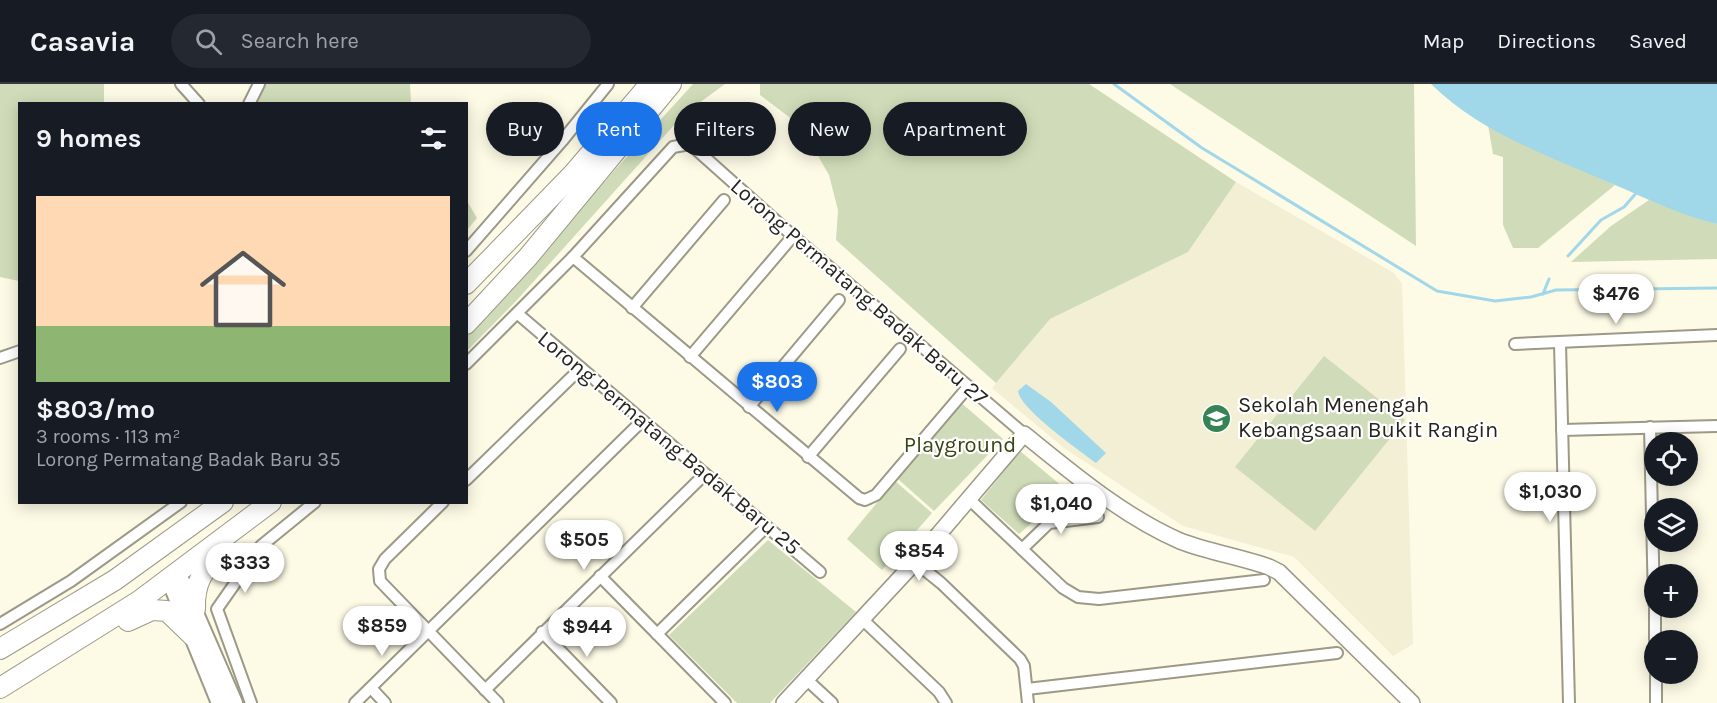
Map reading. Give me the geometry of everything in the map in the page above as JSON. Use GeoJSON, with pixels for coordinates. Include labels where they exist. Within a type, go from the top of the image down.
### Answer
{"type":"FeatureCollection","features":[{"type":"Feature","properties":{"kind":"highway"},"geometry":{"type":"LineString","coordinates":[[468,282],[573,174],[650,84]]}},
{"type":"Feature","properties":{"kind":"highway"},"geometry":{"type":"LineString","coordinates":[[468,322],[528,257],[671,84]]}},
{"type":"Feature","properties":{"kind":"highway"},"geometry":{"type":"LineString","coordinates":[[0,648],[115,580],[219,504]]}},
{"type":"Feature","properties":{"kind":"highway"},"geometry":{"type":"LineString","coordinates":[[172,572],[180,546],[234,504]]}},
{"type":"Feature","properties":{"kind":"highway"},"geometry":{"type":"LineString","coordinates":[[0,688],[66,649],[139,601],[172,572],[263,509]]}},
{"type":"Feature","properties":{"kind":"highway"},"geometry":{"type":"LineString","coordinates":[[195,609],[195,587],[199,577],[263,509]]}},
{"type":"Feature","properties":{"kind":"highway"},"geometry":{"type":"LineString","coordinates":[[0,656],[64,622],[148,567],[157,564],[172,572]]}},
{"type":"Feature","properties":{"kind":"highway"},"geometry":{"type":"LineString","coordinates":[[120,586],[135,584],[140,591],[139,601]]}},
{"type":"Feature","properties":{"kind":"highway"},"geometry":{"type":"LineString","coordinates":[[66,649],[152,610],[167,610],[193,636]]}},
{"type":"Feature","properties":{"kind":"main road"},"geometry":{"type":"LineString","coordinates":[[172,572],[195,609],[234,703]]}},
{"type":"Feature","properties":{"kind":"main road"},"geometry":{"type":"LineString","coordinates":[[172,572],[193,636],[220,703]]}},
{"type":"Feature","properties":{"kind":"street"},"geometry":{"type":"LineString","coordinates":[[181,84],[197,102]]}},
{"type":"Feature","properties":{"kind":"street"},"geometry":{"type":"LineString","coordinates":[[250,102],[259,84]]}},
{"type":"Feature","properties":{"kind":"street"},"geometry":{"type":"LineString","coordinates":[[468,249],[562,141],[608,84]]}},
{"type":"Feature","properties":{"kind":"street","name":"Lorong Permatang Badak Baru 27"},"geometry":{"type":"LineString","coordinates":[[468,362],[573,257],[673,147],[690,144],[793,236],[1024,434]]}},
{"type":"Feature","properties":{"kind":"street"},"geometry":{"type":"LineString","coordinates":[[632,308],[724,200]]}},
{"type":"Feature","properties":{"kind":"street"},"geometry":{"type":"LineString","coordinates":[[690,357],[793,236]]}},
{"type":"Feature","properties":{"kind":"street"},"geometry":{"type":"LineString","coordinates":[[573,257],[853,495],[865,500],[871,498],[968,387]]}},
{"type":"Feature","properties":{"kind":"street"},"geometry":{"type":"LineString","coordinates":[[749,407],[839,300]]}},
{"type":"Feature","properties":{"kind":"street","name":"Lorong Permatang Badak Baru 25"},"geometry":{"type":"LineString","coordinates":[[518,314],[820,572]]}},
{"type":"Feature","properties":{"kind":"street"},"geometry":{"type":"LineString","coordinates":[[1515,344],[1717,335]]}},
{"type":"Feature","properties":{"kind":"street"},"geometry":{"type":"LineString","coordinates":[[1560,343],[1569,703]]}},
{"type":"Feature","properties":{"kind":"street"},"geometry":{"type":"LineString","coordinates":[[808,457],[900,349]]}},
{"type":"Feature","properties":{"kind":"street"},"geometry":{"type":"LineString","coordinates":[[0,358],[18,352]]}},
{"type":"Feature","properties":{"kind":"street"},"geometry":{"type":"LineString","coordinates":[[468,478],[581,368]]}},
{"type":"Feature","properties":{"kind":"street"},"geometry":{"type":"LineString","coordinates":[[360,701],[642,421]]}},
{"type":"Feature","properties":{"kind":"street"},"geometry":{"type":"LineString","coordinates":[[1562,430],[1717,426]]}},
{"type":"Feature","properties":{"kind":"street"},"geometry":{"type":"LineString","coordinates":[[1650,427],[1653,564]]}},
{"type":"Feature","properties":{"kind":"street"},"geometry":{"type":"LineString","coordinates":[[784,703],[915,562],[1024,434],[1089,485],[1169,535],[1194,546],[1269,567],[1279,572],[1412,703]]}},
{"type":"Feature","properties":{"kind":"street"},"geometry":{"type":"LineString","coordinates":[[485,690],[705,474]]}},
{"type":"Feature","properties":{"kind":"street"},"geometry":{"type":"LineString","coordinates":[[969,499],[1063,588],[1088,599],[1264,580]]}},
{"type":"Feature","properties":{"kind":"street"},"geometry":{"type":"LineString","coordinates":[[0,624],[71,581],[178,504]]}},
{"type":"Feature","properties":{"kind":"street"},"geometry":{"type":"LineString","coordinates":[[251,703],[219,616],[219,606],[261,546],[313,504]]}},
{"type":"Feature","properties":{"kind":"street"},"geometry":{"type":"LineString","coordinates":[[439,504],[385,559],[379,574],[383,585],[498,703]]}},
{"type":"Feature","properties":{"kind":"street"},"geometry":{"type":"LineString","coordinates":[[1022,549],[1049,523],[1098,517]]}},
{"type":"Feature","properties":{"kind":"street"},"geometry":{"type":"LineString","coordinates":[[657,634],[766,527]]}},
{"type":"Feature","properties":{"kind":"street"},"geometry":{"type":"LineString","coordinates":[[915,562],[941,583],[1015,653],[1023,666],[1028,703]]}},
{"type":"Feature","properties":{"kind":"street"},"geometry":{"type":"LineString","coordinates":[[600,576],[725,703]]}},
{"type":"Feature","properties":{"kind":"street"},"geometry":{"type":"LineString","coordinates":[[861,620],[939,692],[946,703]]}},
{"type":"Feature","properties":{"kind":"street"},"geometry":{"type":"LineString","coordinates":[[542,632],[611,703]]}},
{"type":"Feature","properties":{"kind":"street"},"geometry":{"type":"LineString","coordinates":[[1027,689],[1337,653]]}},
{"type":"Feature","properties":{"kind":"street"},"geometry":{"type":"LineString","coordinates":[[806,679],[832,703]]}},
{"type":"Feature","properties":{"kind":"street"},"geometry":{"type":"LineString","coordinates":[[1656,684],[1656,703]]}},
{"type":"Feature","properties":{"kind":"street"},"geometry":{"type":"LineString","coordinates":[[371,688],[385,703]]}},
{"type":"Feature","properties":{"kind":"shaded area","name":"Sekolah Menengah Kebangsaan Bukit Rangin"},"geometry":{"type":"Polygon","coordinates":[[[1236,182],[1394,273],[1402,284],[1413,644],[1393,656],[1294,557],[1183,526],[1064,448],[992,388],[1050,319],[1188,252],[1236,182]]]}},
{"type":"Feature","properties":{"kind":"green space"},"geometry":{"type":"Polygon","coordinates":[[[0,84],[104,84],[104,102],[18,102],[18,281],[0,277],[0,84]]]}},
{"type":"Feature","properties":{"kind":"green space"},"geometry":{"type":"Polygon","coordinates":[[[257,84],[410,84],[411,102],[248,102],[257,84]]]}},
{"type":"Feature","properties":{"kind":"green space"},"geometry":{"type":"Polygon","coordinates":[[[693,84],[725,84],[700,102],[677,102],[693,84]]]}},
{"type":"Feature","properties":{"kind":"green space"},"geometry":{"type":"Polygon","coordinates":[[[760,84],[1089,84],[1236,182],[1188,252],[1050,319],[996,383],[836,240],[838,210],[829,175],[818,156],[871,156],[871,102],[788,102],[788,116],[776,107],[776,102],[769,102],[760,95],[760,84]]]}},
{"type":"Feature","properties":{"kind":"green space"},"geometry":{"type":"Polygon","coordinates":[[[1170,84],[1414,84],[1416,246],[1170,84]]]}},
{"type":"Feature","properties":{"kind":"green space"},"geometry":{"type":"Polygon","coordinates":[[[674,105],[674,125],[662,139],[662,118],[674,105]]]}},
{"type":"Feature","properties":{"kind":"green space"},"geometry":{"type":"Polygon","coordinates":[[[1488,125],[1615,185],[1538,248],[1513,248],[1503,225],[1503,157],[1493,154],[1488,125]]]}},
{"type":"Feature","properties":{"kind":"green space"},"geometry":{"type":"Polygon","coordinates":[[[628,156],[646,156],[517,300],[468,350],[468,332],[628,156]]]}},
{"type":"Feature","properties":{"kind":"green space"},"geometry":{"type":"Polygon","coordinates":[[[1649,200],[1717,224],[1717,259],[1571,262],[1611,226],[1649,200]]]}},
{"type":"Feature","properties":{"kind":"green space"},"geometry":{"type":"Polygon","coordinates":[[[468,203],[477,218],[468,229],[468,203]]]}},
{"type":"Feature","properties":{"kind":"green space"},"geometry":{"type":"Polygon","coordinates":[[[1324,356],[1405,420],[1315,531],[1235,467],[1324,356]]]}},
{"type":"Feature","properties":{"kind":"green space","name":"Playground"},"geometry":{"type":"Polygon","coordinates":[[[959,401],[1003,439],[934,511],[898,479],[959,401]]]}},
{"type":"Feature","properties":{"kind":"green space","name":"Playground"},"geometry":{"type":"Polygon","coordinates":[[[1020,451],[1076,498],[1066,512],[1044,512],[1019,534],[981,500],[1020,451]]]}},
{"type":"Feature","properties":{"kind":"green space"},"geometry":{"type":"Polygon","coordinates":[[[895,481],[932,513],[882,570],[847,539],[895,481]]]}},
{"type":"Feature","properties":{"kind":"green space"},"geometry":{"type":"Polygon","coordinates":[[[768,540],[856,612],[770,703],[737,703],[669,635],[768,540]]]}},
{"type":"Feature","properties":{"kind":"water"},"geometry":{"type":"Polygon","coordinates":[[[1431,84],[1717,84],[1717,224],[1665,207],[1518,143],[1472,117],[1431,84]]]}},
{"type":"Feature","properties":{"kind":"water"},"geometry":{"type":"Polygon","coordinates":[[[1026,384],[1051,402],[1106,453],[1096,463],[1051,429],[1021,399],[1018,391],[1026,384]]]}},
{"type":"Feature","properties":{"kind":"waterway"},"geometry":{"type":"LineString","coordinates":[[1114,84],[1202,148],[1437,291],[1495,301],[1531,297],[1556,290],[1717,288]]}},
{"type":"Feature","properties":{"kind":"waterway"},"geometry":{"type":"LineString","coordinates":[[1568,256],[1601,220],[1624,207],[1638,191]]}},
{"type":"Feature","properties":{"kind":"waterway"},"geometry":{"type":"LineString","coordinates":[[1543,294],[1549,279]]}},
{"type":"Feature","properties":{"kind":"place","name":"Sekolah Menengah Kebangsaan Bukit Rangin"},"geometry":{"type":"Point","coordinates":[1217,418]}}]}
